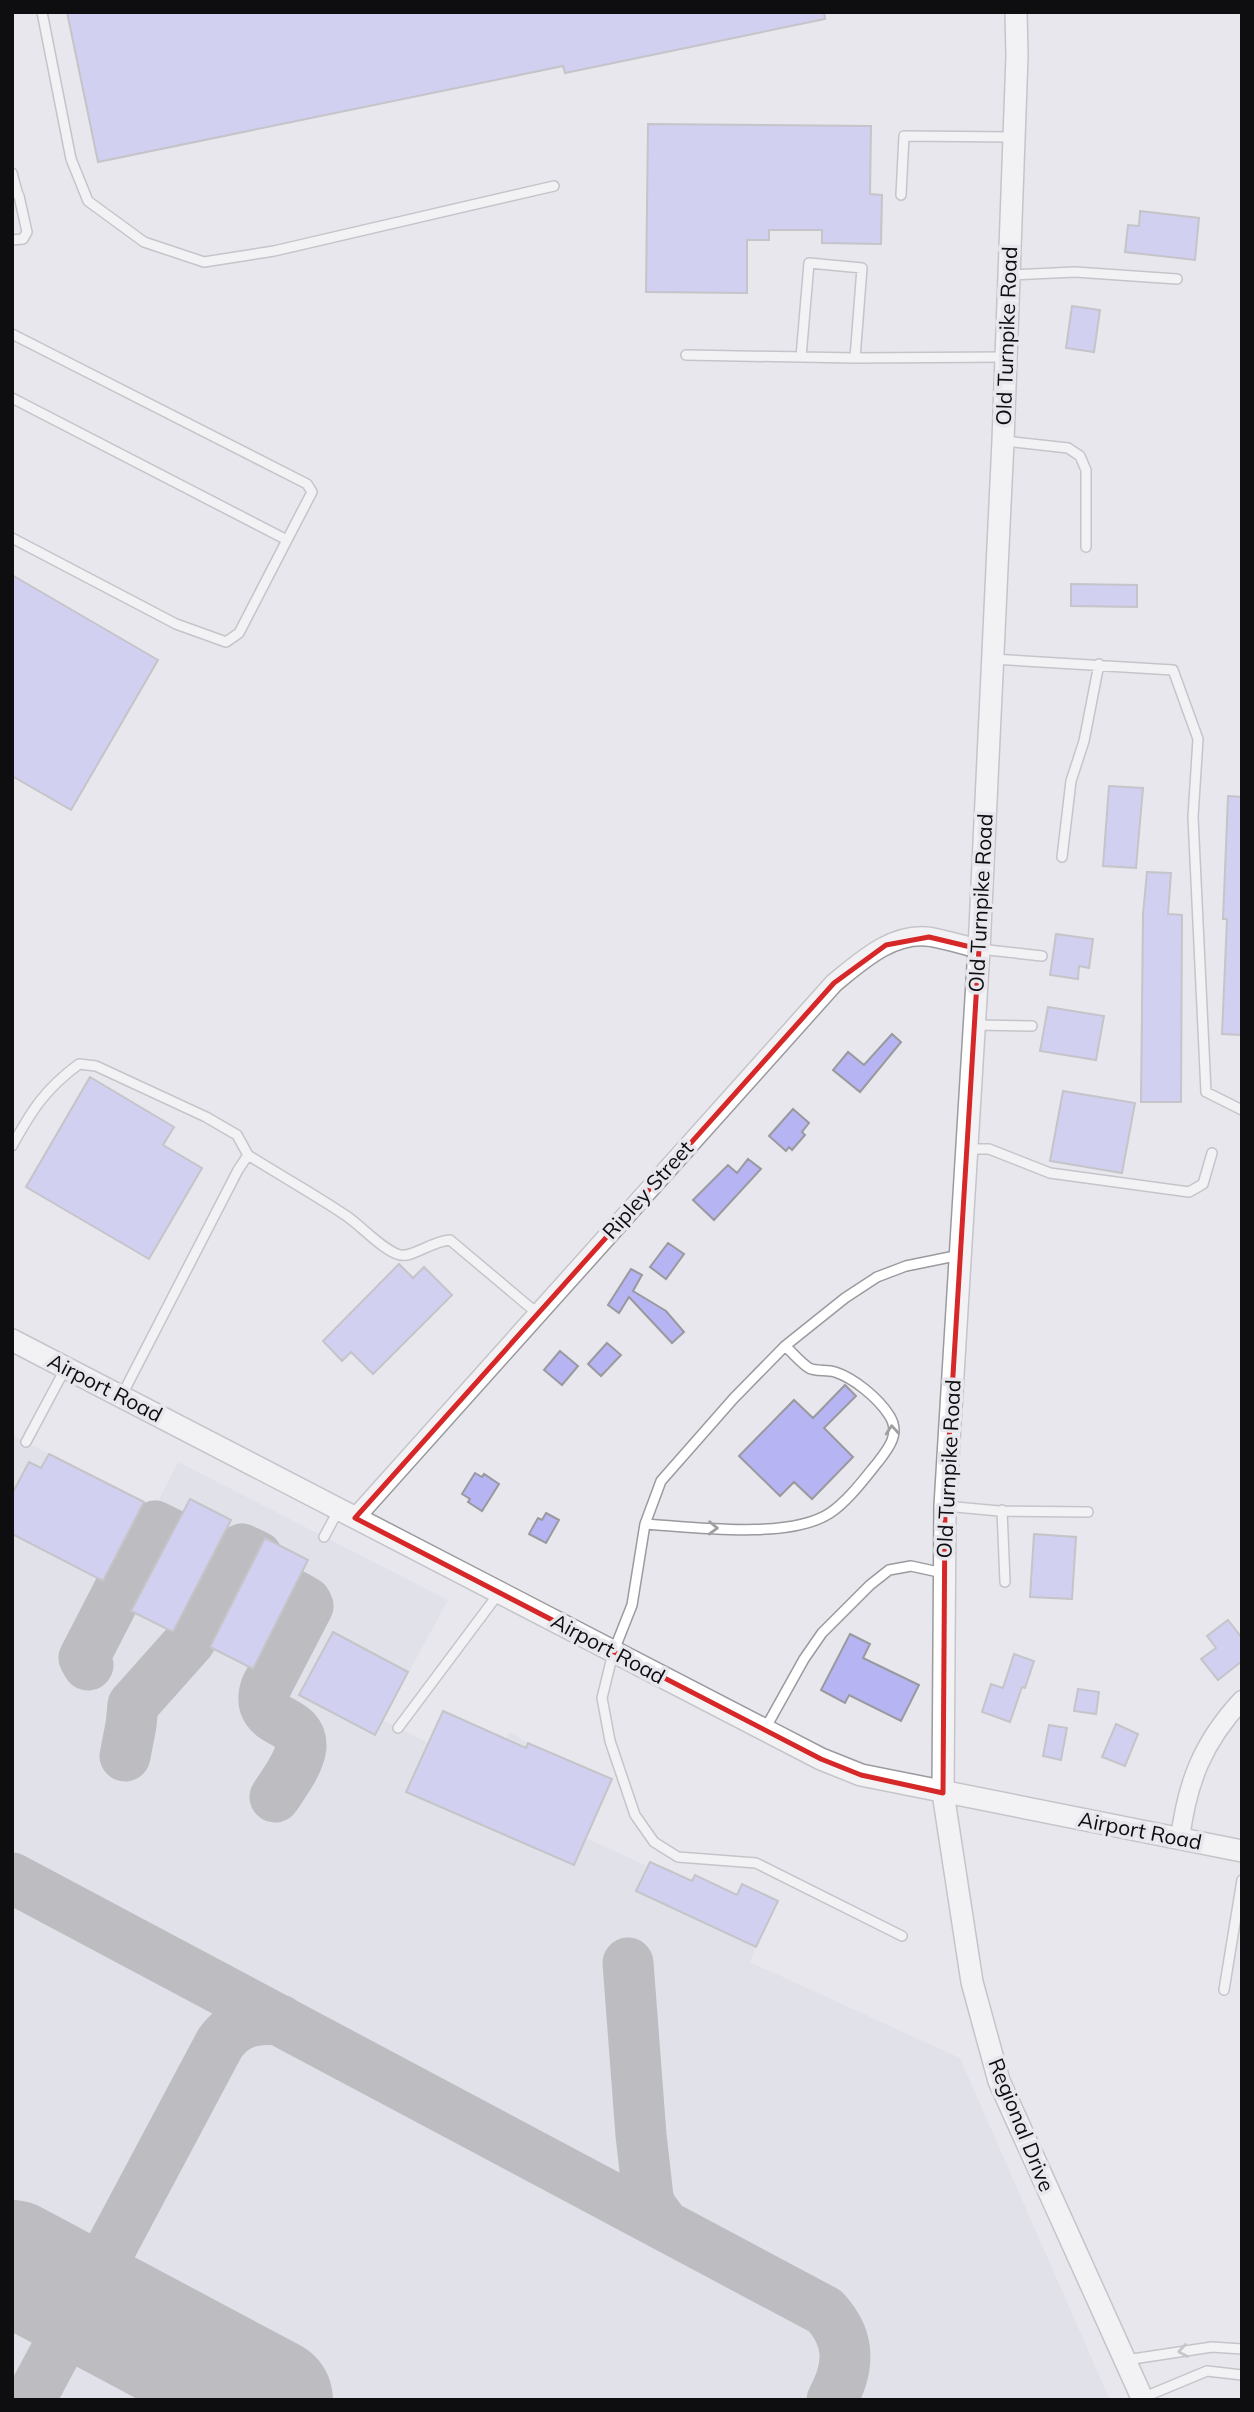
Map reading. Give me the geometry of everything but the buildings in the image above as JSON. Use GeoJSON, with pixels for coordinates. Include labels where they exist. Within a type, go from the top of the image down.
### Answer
{"type":"FeatureCollection","features":[{"type":"Feature","properties":{"kind":"street","name":"Old Turnpike Road"},"geometry":{"type":"LineString","coordinates":[[943,1793],[945,1506],[979,949],[1003,441],[1017,56],[1016,12]]}},
{"type":"Feature","properties":{"kind":"street","name":"Ripley Street"},"geometry":{"type":"LineString","coordinates":[[347,1513],[538,1314],[834,983],[867,956],[886,945],[907,938],[929,937],[979,949]]}},
{"type":"Feature","properties":{"kind":"street","name":"Airport Road"},"geometry":{"type":"LineString","coordinates":[[12,1340],[821,1759],[862,1775],[943,1793],[1242,1851]]}},
{"type":"Feature","properties":{"kind":"street"},"geometry":{"type":"LineString","coordinates":[[1180,1839],[1184,1808],[1204,1751],[1227,1716],[1242,1700]]}},
{"type":"Feature","properties":{"kind":"street","name":"Regional Drive"},"geometry":{"type":"LineString","coordinates":[[943,1793],[972,1982],[999,2081],[1143,2399]]}},
{"type":"Feature","properties":{"kind":"lane"},"geometry":{"type":"LineString","coordinates":[[42,12],[71,159],[88,201],[144,242],[204,262],[274,251],[554,186]]}},
{"type":"Feature","properties":{"kind":"lane"},"geometry":{"type":"LineString","coordinates":[[901,195],[904,136],[1014,137]]}},
{"type":"Feature","properties":{"kind":"lane"},"geometry":{"type":"LineString","coordinates":[[12,173],[27,232],[23,239],[12,240]]}},
{"type":"Feature","properties":{"kind":"lane"},"geometry":{"type":"LineString","coordinates":[[801,357],[809,263],[862,268],[855,358]]}},
{"type":"Feature","properties":{"kind":"lane"},"geometry":{"type":"LineString","coordinates":[[1009,276],[1075,272],[1177,279]]}},
{"type":"Feature","properties":{"kind":"lane"},"geometry":{"type":"LineString","coordinates":[[12,334],[307,484],[312,492],[239,633],[226,642],[176,624],[12,538]]}},
{"type":"Feature","properties":{"kind":"lane"},"geometry":{"type":"LineString","coordinates":[[686,355],[1006,357]]}},
{"type":"Feature","properties":{"kind":"lane"},"geometry":{"type":"LineString","coordinates":[[12,398],[288,540]]}},
{"type":"Feature","properties":{"kind":"lane"},"geometry":{"type":"LineString","coordinates":[[1003,441],[1068,448],[1080,456],[1086,470],[1086,547]]}},
{"type":"Feature","properties":{"kind":"lane"},"geometry":{"type":"LineString","coordinates":[[992,659],[1173,670],[1198,739],[1193,817],[1206,1092],[1242,1110]]}},
{"type":"Feature","properties":{"kind":"lane"},"geometry":{"type":"LineString","coordinates":[[1062,857],[1071,781],[1084,741],[1099,664]]}},
{"type":"Feature","properties":{"kind":"lane"},"geometry":{"type":"LineString","coordinates":[[979,949],[1042,956]]}},
{"type":"Feature","properties":{"kind":"lane"},"geometry":{"type":"LineString","coordinates":[[975,1025],[1032,1026]]}},
{"type":"Feature","properties":{"kind":"lane"},"geometry":{"type":"LineString","coordinates":[[12,1146],[33,1108],[57,1080],[79,1064],[96,1066],[206,1117],[237,1135],[248,1155],[349,1218],[390,1250],[401,1255],[415,1254],[438,1241],[450,1240],[538,1314]]}},
{"type":"Feature","properties":{"kind":"lane"},"geometry":{"type":"LineString","coordinates":[[968,1149],[989,1149],[1050,1173],[1189,1192],[1203,1184],[1212,1153]]}},
{"type":"Feature","properties":{"kind":"lane"},"geometry":{"type":"LineString","coordinates":[[121,1396],[248,1155]]}},
{"type":"Feature","properties":{"kind":"lane"},"geometry":{"type":"LineString","coordinates":[[902,1936],[756,1863],[678,1857],[654,1842],[635,1815],[610,1741],[602,1699],[613,1653],[632,1605],[645,1524],[661,1481],[734,1398],[785,1346],[845,1298],[877,1277],[906,1266],[961,1254]]}},
{"type":"Feature","properties":{"kind":"lane"},"geometry":{"type":"LineString","coordinates":[[645,1524],[789,1528],[816,1521],[832,1512],[884,1455],[893,1442],[895,1431],[890,1416],[874,1398],[835,1371],[809,1368],[785,1346]]}},
{"type":"Feature","properties":{"kind":"lane"},"geometry":{"type":"LineString","coordinates":[[26,1442],[66,1367]]}},
{"type":"Feature","properties":{"kind":"lane"},"geometry":{"type":"LineString","coordinates":[[945,1506],[1088,1512]]}},
{"type":"Feature","properties":{"kind":"lane"},"geometry":{"type":"LineString","coordinates":[[1002,1510],[1005,1583]]}},
{"type":"Feature","properties":{"kind":"lane"},"geometry":{"type":"LineString","coordinates":[[324,1537],[347,1513]]}},
{"type":"Feature","properties":{"kind":"lane"},"geometry":{"type":"LineString","coordinates":[[764,1730],[822,1633],[870,1585],[889,1570],[911,1566],[944,1573]]}},
{"type":"Feature","properties":{"kind":"lane"},"geometry":{"type":"LineString","coordinates":[[398,1728],[500,1591]]}},
{"type":"Feature","properties":{"kind":"lane"},"geometry":{"type":"LineString","coordinates":[[1224,1990],[1242,1880]]}},
{"type":"Feature","properties":{"kind":"lane"},"geometry":{"type":"LineString","coordinates":[[1125,2360],[1212,2347],[1242,2349]]}},
{"type":"Feature","properties":{"kind":"lane"},"geometry":{"type":"LineString","coordinates":[[1143,2399],[1207,2371],[1242,2375]]}},
{"type":"Feature","properties":{"kind":"highlighted area"},"geometry":{"type":"Polygon","coordinates":[[[929,937],[979,949],[945,1506],[943,1793],[861,1775],[821,1759],[355,1518],[834,983],[886,945],[929,937]]]}},
{"type":"Feature","properties":{"kind":"shaded area"},"geometry":{"type":"Polygon","coordinates":[[[12,1435],[155,1507],[178,1462],[448,1600],[383,1720],[429,1743],[443,1711],[506,1739],[510,1732],[528,1743],[612,1779],[586,1838],[647,1866],[636,1892],[756,1947],[750,1962],[960,2058],[1110,2400],[12,2400],[12,1435]]]}},
{"type":"Feature","properties":{"kind":"taxiway"},"geometry":{"type":"LineString","coordinates":[[88,1665],[84,1658],[151,1528],[155,1526],[171,1534]]}},
{"type":"Feature","properties":{"kind":"taxiway"},"geometry":{"type":"LineString","coordinates":[[125,1756],[133,1705],[190,1641],[238,1551],[242,1549],[257,1556]]}},
{"type":"Feature","properties":{"kind":"taxiway"},"geometry":{"type":"LineString","coordinates":[[275,1797],[294,1767],[301,1747],[300,1737],[295,1730],[272,1715],[266,1709],[264,1700],[266,1687],[308,1606],[294,1595]]}},
{"type":"Feature","properties":{"kind":"taxiway"},"geometry":{"type":"LineString","coordinates":[[12,1878],[825,2311],[840,2332],[845,2354],[842,2376],[832,2400]]}},
{"type":"Feature","properties":{"kind":"taxiway"},"geometry":{"type":"LineString","coordinates":[[628,1963],[648,2197],[651,2207],[665,2226]]}},
{"type":"Feature","properties":{"kind":"taxiway"},"geometry":{"type":"LineString","coordinates":[[30,2400],[220,2043],[233,2030],[247,2022],[280,2020]]}},
{"type":"Feature","properties":{"kind":"runway"},"geometry":{"type":"LineString","coordinates":[[12,2262],[271,2400]]}}]}
